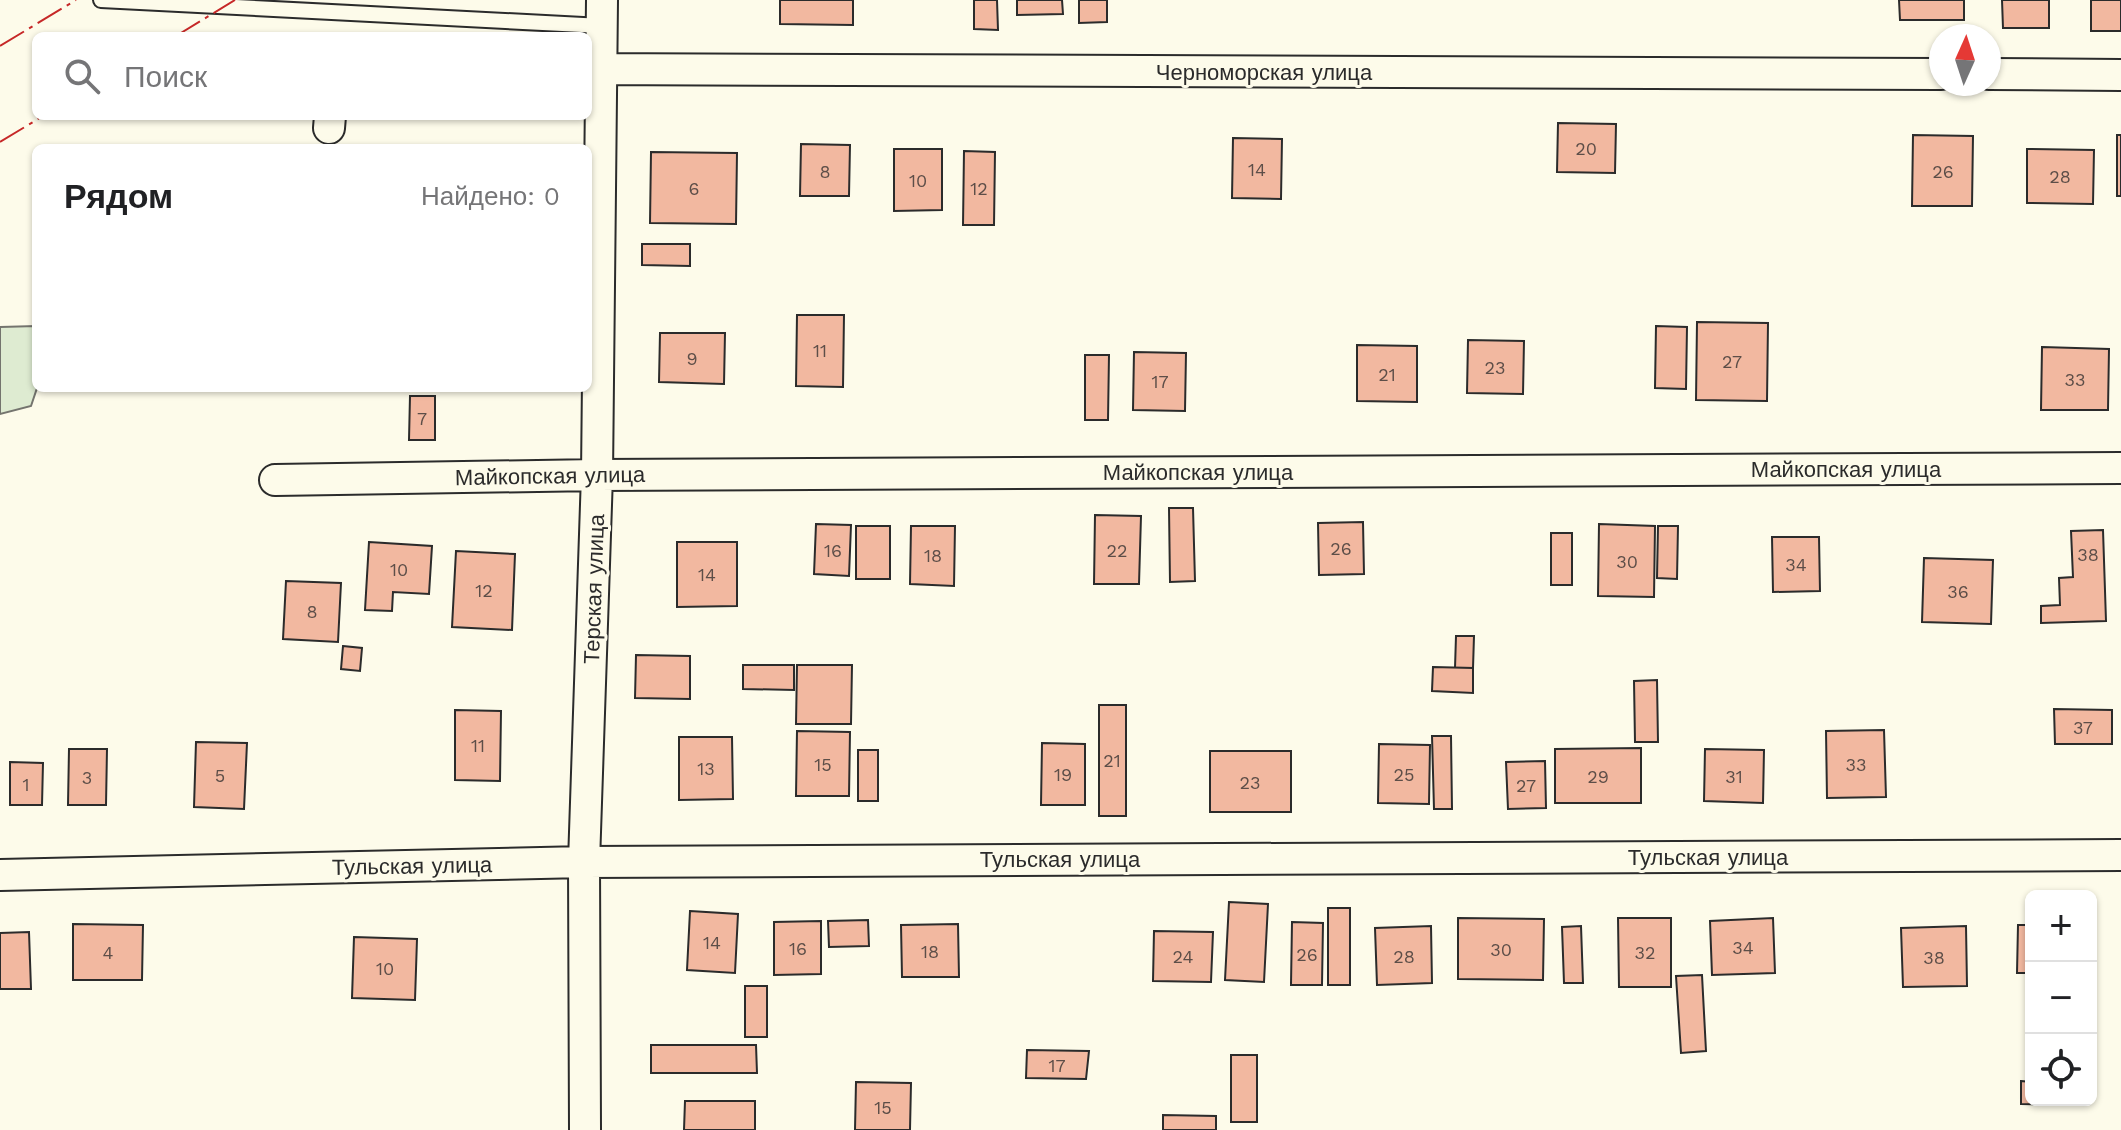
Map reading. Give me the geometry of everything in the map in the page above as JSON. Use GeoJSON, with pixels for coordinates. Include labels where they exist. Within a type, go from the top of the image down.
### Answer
{"type":"FeatureCollection","features":[{"type":"Feature","properties":{"kind":"street","name":"Терская улица"},"geometry":{"type":"LineString","coordinates":[[585,1130],[584,862],[597,475],[595,70],[602,13]]}},
{"type":"Feature","properties":{"kind":"street","name":"Черноморская улица"},"geometry":{"type":"LineString","coordinates":[[595,70],[1929,74]]}},
{"type":"Feature","properties":{"kind":"street"},"geometry":{"type":"LineString","coordinates":[[2001,74],[2121,75]]}},
{"type":"Feature","properties":{"kind":"street","name":"Майкопская улица"},"geometry":{"type":"LineString","coordinates":[[275,480],[597,475],[2121,468]]}},
{"type":"Feature","properties":{"kind":"street","name":"Тульская улица"},"geometry":{"type":"LineString","coordinates":[[0,875],[584,862],[2121,855]]}},
{"type":"Feature","properties":{"kind":"lane"},"geometry":{"type":"LineString","coordinates":[[101,0],[602,13]]}},
{"type":"Feature","properties":{"kind":"green space"},"geometry":{"type":"Polygon","coordinates":[[[32,326],[32,392],[36,392],[31,406],[0,414],[0,327],[32,326]]]}},
{"type":"Feature","properties":{"kind":"building"},"geometry":{"type":"Polygon","coordinates":[[[780,0],[853,0],[853,25],[780,24],[780,0]]]}},
{"type":"Feature","properties":{"kind":"building"},"geometry":{"type":"Polygon","coordinates":[[[974,0],[997,0],[998,30],[974,29],[974,0]]]}},
{"type":"Feature","properties":{"kind":"building"},"geometry":{"type":"Polygon","coordinates":[[[1017,0],[1062,0],[1063,14],[1017,15],[1017,0]]]}},
{"type":"Feature","properties":{"kind":"building"},"geometry":{"type":"Polygon","coordinates":[[[1079,0],[1107,0],[1107,22],[1079,23],[1079,0]]]}},
{"type":"Feature","properties":{"kind":"building"},"geometry":{"type":"Polygon","coordinates":[[[1899,0],[1964,0],[1964,20],[1900,20],[1899,0]]]}},
{"type":"Feature","properties":{"kind":"building"},"geometry":{"type":"Polygon","coordinates":[[[2002,0],[2049,0],[2049,28],[2003,28],[2002,0]]]}},
{"type":"Feature","properties":{"kind":"building"},"geometry":{"type":"Polygon","coordinates":[[[2091,0],[2121,0],[2121,31],[2091,31],[2091,0]]]}},
{"type":"Feature","properties":{"kind":"building"},"geometry":{"type":"Polygon","coordinates":[[[1558,123],[1616,124],[1615,173],[1557,172],[1558,123]]]}},
{"type":"Feature","properties":{"kind":"building"},"geometry":{"type":"Polygon","coordinates":[[[1913,135],[1973,136],[1972,206],[1912,206],[1913,135]]]}},
{"type":"Feature","properties":{"kind":"building"},"geometry":{"type":"Polygon","coordinates":[[[2117,135],[2121,135],[2121,196],[2117,196],[2117,135]]]}},
{"type":"Feature","properties":{"kind":"building"},"geometry":{"type":"Polygon","coordinates":[[[1233,138],[1282,139],[1281,199],[1232,198],[1233,138]]]}},
{"type":"Feature","properties":{"kind":"building"},"geometry":{"type":"Polygon","coordinates":[[[801,144],[850,145],[849,196],[800,196],[801,144]]]}},
{"type":"Feature","properties":{"kind":"building"},"geometry":{"type":"Polygon","coordinates":[[[894,149],[942,149],[942,210],[894,211],[894,149]]]}},
{"type":"Feature","properties":{"kind":"building"},"geometry":{"type":"Polygon","coordinates":[[[2027,149],[2094,150],[2093,204],[2027,203],[2027,149]]]}},
{"type":"Feature","properties":{"kind":"building"},"geometry":{"type":"Polygon","coordinates":[[[964,151],[995,152],[994,225],[963,225],[964,151]]]}},
{"type":"Feature","properties":{"kind":"building"},"geometry":{"type":"Polygon","coordinates":[[[651,152],[737,153],[736,224],[650,223],[651,152]]]}},
{"type":"Feature","properties":{"kind":"building"},"geometry":{"type":"Polygon","coordinates":[[[642,244],[690,244],[690,266],[642,265],[642,244]]]}},
{"type":"Feature","properties":{"kind":"building"},"geometry":{"type":"Polygon","coordinates":[[[797,315],[844,315],[843,387],[796,386],[797,315]]]}},
{"type":"Feature","properties":{"kind":"building"},"geometry":{"type":"Polygon","coordinates":[[[1697,322],[1768,323],[1767,401],[1696,400],[1697,322]]]}},
{"type":"Feature","properties":{"kind":"building"},"geometry":{"type":"Polygon","coordinates":[[[1656,326],[1687,327],[1686,389],[1655,388],[1656,326]]]}},
{"type":"Feature","properties":{"kind":"building"},"geometry":{"type":"Polygon","coordinates":[[[660,333],[725,333],[724,384],[659,382],[660,333]]]}},
{"type":"Feature","properties":{"kind":"building"},"geometry":{"type":"Polygon","coordinates":[[[1468,340],[1524,341],[1523,394],[1467,393],[1468,340]]]}},
{"type":"Feature","properties":{"kind":"building"},"geometry":{"type":"Polygon","coordinates":[[[1357,345],[1417,346],[1417,402],[1357,401],[1357,345]]]}},
{"type":"Feature","properties":{"kind":"building"},"geometry":{"type":"Polygon","coordinates":[[[2042,347],[2109,349],[2108,410],[2041,410],[2042,347]]]}},
{"type":"Feature","properties":{"kind":"building"},"geometry":{"type":"Polygon","coordinates":[[[1134,352],[1186,353],[1185,411],[1133,410],[1134,352]]]}},
{"type":"Feature","properties":{"kind":"building"},"geometry":{"type":"Polygon","coordinates":[[[1085,355],[1109,355],[1108,420],[1085,420],[1085,355]]]}},
{"type":"Feature","properties":{"kind":"building"},"geometry":{"type":"Polygon","coordinates":[[[410,396],[435,396],[435,440],[409,440],[410,396]]]}},
{"type":"Feature","properties":{"kind":"building"},"geometry":{"type":"Polygon","coordinates":[[[1169,508],[1193,508],[1195,581],[1170,582],[1169,508]]]}},
{"type":"Feature","properties":{"kind":"building"},"geometry":{"type":"Polygon","coordinates":[[[1095,515],[1141,516],[1139,584],[1094,584],[1095,515]]]}},
{"type":"Feature","properties":{"kind":"building"},"geometry":{"type":"Polygon","coordinates":[[[1363,522],[1364,574],[1319,575],[1318,523],[1363,522]]]}},
{"type":"Feature","properties":{"kind":"building"},"geometry":{"type":"Polygon","coordinates":[[[816,524],[851,525],[849,576],[814,574],[816,524]]]}},
{"type":"Feature","properties":{"kind":"building"},"geometry":{"type":"Polygon","coordinates":[[[1599,524],[1655,526],[1654,597],[1598,596],[1599,524]]]}},
{"type":"Feature","properties":{"kind":"building"},"geometry":{"type":"Polygon","coordinates":[[[856,526],[890,526],[890,579],[856,579],[856,526]]]}},
{"type":"Feature","properties":{"kind":"building"},"geometry":{"type":"Polygon","coordinates":[[[911,526],[955,526],[954,586],[910,584],[911,526]]]}},
{"type":"Feature","properties":{"kind":"building"},"geometry":{"type":"Polygon","coordinates":[[[1658,526],[1678,526],[1677,579],[1657,578],[1658,526]]]}},
{"type":"Feature","properties":{"kind":"building"},"geometry":{"type":"Polygon","coordinates":[[[2103,530],[2106,621],[2041,623],[2041,606],[2060,605],[2059,578],[2073,577],[2071,531],[2103,530]]]}},
{"type":"Feature","properties":{"kind":"building"},"geometry":{"type":"Polygon","coordinates":[[[1551,533],[1572,533],[1572,585],[1551,585],[1551,533]]]}},
{"type":"Feature","properties":{"kind":"building"},"geometry":{"type":"Polygon","coordinates":[[[1772,537],[1819,537],[1820,591],[1773,592],[1772,537]]]}},
{"type":"Feature","properties":{"kind":"building"},"geometry":{"type":"Polygon","coordinates":[[[369,542],[432,546],[429,594],[393,592],[392,611],[365,610],[369,542]]]}},
{"type":"Feature","properties":{"kind":"building"},"geometry":{"type":"Polygon","coordinates":[[[677,542],[737,542],[737,606],[677,607],[677,542]]]}},
{"type":"Feature","properties":{"kind":"building"},"geometry":{"type":"Polygon","coordinates":[[[456,551],[515,554],[512,630],[452,627],[456,551]]]}},
{"type":"Feature","properties":{"kind":"building"},"geometry":{"type":"Polygon","coordinates":[[[1924,558],[1993,560],[1991,624],[1922,622],[1924,558]]]}},
{"type":"Feature","properties":{"kind":"building"},"geometry":{"type":"Polygon","coordinates":[[[286,581],[341,583],[338,642],[283,639],[286,581]]]}},
{"type":"Feature","properties":{"kind":"building"},"geometry":{"type":"Polygon","coordinates":[[[1456,636],[1474,636],[1473,668],[1455,668],[1456,636]]]}},
{"type":"Feature","properties":{"kind":"building"},"geometry":{"type":"Polygon","coordinates":[[[343,646],[362,648],[360,671],[341,669],[343,646]]]}},
{"type":"Feature","properties":{"kind":"building"},"geometry":{"type":"Polygon","coordinates":[[[636,655],[690,656],[690,699],[635,698],[636,655]]]}},
{"type":"Feature","properties":{"kind":"building"},"geometry":{"type":"Polygon","coordinates":[[[743,665],[794,665],[794,690],[743,689],[743,665]]]}},
{"type":"Feature","properties":{"kind":"building"},"geometry":{"type":"Polygon","coordinates":[[[797,665],[852,665],[851,724],[796,724],[797,665]]]}},
{"type":"Feature","properties":{"kind":"building"},"geometry":{"type":"Polygon","coordinates":[[[1433,667],[1473,668],[1473,693],[1432,691],[1433,667]]]}},
{"type":"Feature","properties":{"kind":"building"},"geometry":{"type":"Polygon","coordinates":[[[1657,680],[1658,742],[1635,742],[1634,681],[1657,680]]]}},
{"type":"Feature","properties":{"kind":"building"},"geometry":{"type":"Polygon","coordinates":[[[1099,705],[1126,705],[1126,816],[1099,816],[1099,705]]]}},
{"type":"Feature","properties":{"kind":"building"},"geometry":{"type":"Polygon","coordinates":[[[2054,709],[2112,710],[2112,744],[2055,744],[2054,709]]]}},
{"type":"Feature","properties":{"kind":"building"},"geometry":{"type":"Polygon","coordinates":[[[455,710],[501,711],[500,781],[455,780],[455,710]]]}},
{"type":"Feature","properties":{"kind":"building"},"geometry":{"type":"Polygon","coordinates":[[[1884,730],[1886,797],[1827,798],[1826,731],[1884,730]]]}},
{"type":"Feature","properties":{"kind":"building"},"geometry":{"type":"Polygon","coordinates":[[[797,731],[850,732],[849,796],[796,796],[797,731]]]}},
{"type":"Feature","properties":{"kind":"building"},"geometry":{"type":"Polygon","coordinates":[[[1432,736],[1451,736],[1452,809],[1434,809],[1432,736]]]}},
{"type":"Feature","properties":{"kind":"building"},"geometry":{"type":"Polygon","coordinates":[[[679,737],[732,737],[733,799],[679,800],[679,737]]]}},
{"type":"Feature","properties":{"kind":"building"},"geometry":{"type":"Polygon","coordinates":[[[196,742],[247,743],[244,809],[194,807],[196,742]]]}},
{"type":"Feature","properties":{"kind":"building"},"geometry":{"type":"Polygon","coordinates":[[[1042,743],[1085,744],[1085,805],[1041,805],[1042,743]]]}},
{"type":"Feature","properties":{"kind":"building"},"geometry":{"type":"Polygon","coordinates":[[[1379,744],[1430,745],[1429,804],[1378,803],[1379,744]]]}},
{"type":"Feature","properties":{"kind":"building"},"geometry":{"type":"Polygon","coordinates":[[[1641,748],[1641,803],[1555,803],[1555,749],[1641,748]]]}},
{"type":"Feature","properties":{"kind":"building"},"geometry":{"type":"Polygon","coordinates":[[[69,749],[107,749],[106,805],[68,805],[69,749]]]}},
{"type":"Feature","properties":{"kind":"building"},"geometry":{"type":"Polygon","coordinates":[[[1705,749],[1764,750],[1763,803],[1704,801],[1705,749]]]}},
{"type":"Feature","properties":{"kind":"building"},"geometry":{"type":"Polygon","coordinates":[[[858,750],[878,750],[878,801],[858,801],[858,750]]]}},
{"type":"Feature","properties":{"kind":"building"},"geometry":{"type":"Polygon","coordinates":[[[1210,751],[1291,751],[1291,812],[1210,812],[1210,751]]]}},
{"type":"Feature","properties":{"kind":"building"},"geometry":{"type":"Polygon","coordinates":[[[1545,761],[1546,808],[1508,809],[1506,762],[1545,761]]]}},
{"type":"Feature","properties":{"kind":"building"},"geometry":{"type":"Polygon","coordinates":[[[10,762],[43,763],[42,805],[10,805],[10,762]]]}},
{"type":"Feature","properties":{"kind":"building"},"geometry":{"type":"Polygon","coordinates":[[[1229,902],[1268,904],[1264,982],[1225,980],[1229,902]]]}},
{"type":"Feature","properties":{"kind":"building"},"geometry":{"type":"Polygon","coordinates":[[[1328,908],[1350,908],[1350,985],[1328,985],[1328,908]]]}},
{"type":"Feature","properties":{"kind":"building"},"geometry":{"type":"Polygon","coordinates":[[[690,911],[738,914],[735,973],[687,970],[690,911]]]}},
{"type":"Feature","properties":{"kind":"building"},"geometry":{"type":"Polygon","coordinates":[[[1458,918],[1544,919],[1543,980],[1458,979],[1458,918]]]}},
{"type":"Feature","properties":{"kind":"building"},"geometry":{"type":"Polygon","coordinates":[[[1618,918],[1671,918],[1671,987],[1619,987],[1618,918]]]}},
{"type":"Feature","properties":{"kind":"building"},"geometry":{"type":"Polygon","coordinates":[[[1773,918],[1775,973],[1712,975],[1710,921],[1773,918]]]}},
{"type":"Feature","properties":{"kind":"building"},"geometry":{"type":"Polygon","coordinates":[[[868,920],[869,946],[829,947],[828,921],[868,920]]]}},
{"type":"Feature","properties":{"kind":"building"},"geometry":{"type":"Polygon","coordinates":[[[821,921],[821,974],[774,975],[774,922],[821,921]]]}},
{"type":"Feature","properties":{"kind":"building"},"geometry":{"type":"Polygon","coordinates":[[[1292,922],[1323,923],[1322,985],[1291,985],[1292,922]]]}},
{"type":"Feature","properties":{"kind":"building"},"geometry":{"type":"Polygon","coordinates":[[[73,924],[143,925],[142,980],[73,980],[73,924]]]}},
{"type":"Feature","properties":{"kind":"building"},"geometry":{"type":"Polygon","coordinates":[[[958,924],[959,977],[902,977],[901,925],[958,924]]]}},
{"type":"Feature","properties":{"kind":"building"},"geometry":{"type":"Polygon","coordinates":[[[2018,925],[2025,925],[2025,973],[2017,973],[2018,925]]]}},
{"type":"Feature","properties":{"kind":"building"},"geometry":{"type":"Polygon","coordinates":[[[1431,926],[1432,983],[1377,985],[1375,928],[1431,926]]]}},
{"type":"Feature","properties":{"kind":"building"},"geometry":{"type":"Polygon","coordinates":[[[1581,926],[1583,983],[1564,983],[1562,927],[1581,926]]]}},
{"type":"Feature","properties":{"kind":"building"},"geometry":{"type":"Polygon","coordinates":[[[1966,926],[1967,986],[1903,987],[1901,928],[1966,926]]]}},
{"type":"Feature","properties":{"kind":"building"},"geometry":{"type":"Polygon","coordinates":[[[1154,931],[1213,932],[1211,982],[1153,981],[1154,931]]]}},
{"type":"Feature","properties":{"kind":"building"},"geometry":{"type":"Polygon","coordinates":[[[29,932],[31,989],[0,989],[0,933],[29,932]]]}},
{"type":"Feature","properties":{"kind":"building"},"geometry":{"type":"Polygon","coordinates":[[[354,937],[417,939],[415,1000],[352,998],[354,937]]]}},
{"type":"Feature","properties":{"kind":"building"},"geometry":{"type":"Polygon","coordinates":[[[1702,975],[1706,1051],[1681,1053],[1676,976],[1702,975]]]}},
{"type":"Feature","properties":{"kind":"building"},"geometry":{"type":"Polygon","coordinates":[[[745,986],[767,986],[767,1037],[745,1037],[745,986]]]}},
{"type":"Feature","properties":{"kind":"building"},"geometry":{"type":"Polygon","coordinates":[[[651,1045],[756,1045],[757,1073],[651,1073],[651,1045]]]}},
{"type":"Feature","properties":{"kind":"building"},"geometry":{"type":"Polygon","coordinates":[[[1027,1050],[1089,1051],[1086,1079],[1026,1078],[1027,1050]]]}},
{"type":"Feature","properties":{"kind":"building"},"geometry":{"type":"Polygon","coordinates":[[[1231,1055],[1257,1055],[1257,1122],[1231,1122],[1231,1055]]]}},
{"type":"Feature","properties":{"kind":"building"},"geometry":{"type":"Polygon","coordinates":[[[2021,1081],[2025,1081],[2025,1104],[2021,1104],[2021,1081]]]}},
{"type":"Feature","properties":{"kind":"building"},"geometry":{"type":"Polygon","coordinates":[[[856,1082],[911,1083],[910,1130],[855,1130],[856,1082]]]}},
{"type":"Feature","properties":{"kind":"building"},"geometry":{"type":"Polygon","coordinates":[[[685,1101],[755,1101],[755,1130],[684,1130],[685,1101]]]}},
{"type":"Feature","properties":{"kind":"building"},"geometry":{"type":"Polygon","coordinates":[[[1163,1115],[1216,1116],[1216,1130],[1163,1130],[1163,1115]]]}},
{"type":"Feature","properties":{"kind":"power"},"geometry":{"type":"LineString","coordinates":[[0,46],[76,0]]}},
{"type":"Feature","properties":{"kind":"power"},"geometry":{"type":"LineString","coordinates":[[183,32],[235,0]]}},
{"type":"Feature","properties":{"kind":"power"},"geometry":{"type":"LineString","coordinates":[[0,142],[36,120]]}}]}
